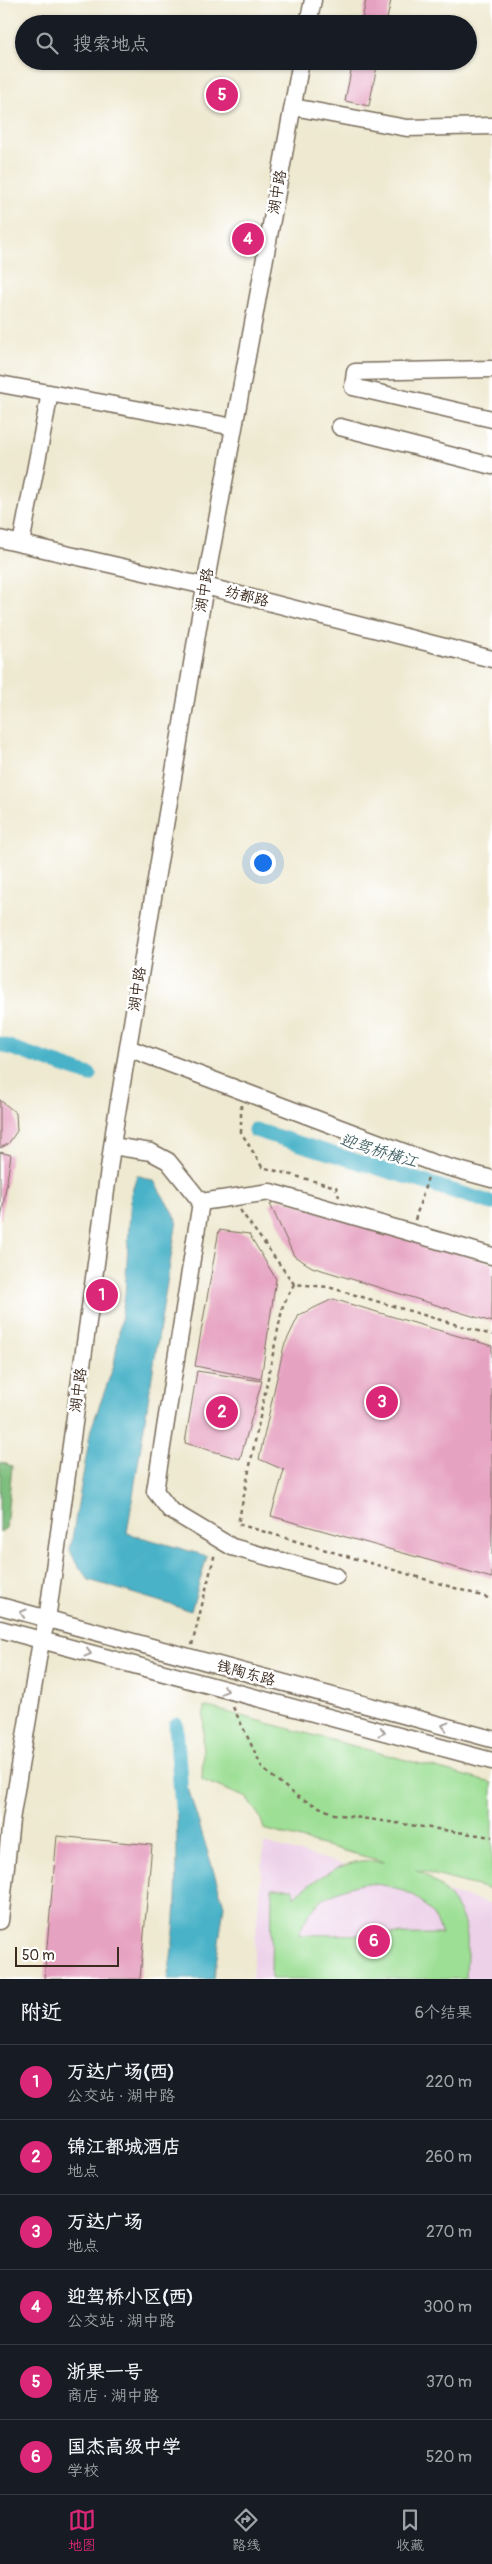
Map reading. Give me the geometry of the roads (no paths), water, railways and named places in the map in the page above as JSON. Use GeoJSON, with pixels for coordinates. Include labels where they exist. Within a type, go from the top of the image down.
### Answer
{"type":"FeatureCollection","features":[{"type":"Feature","properties":{"kind":"street"},"geometry":{"type":"LineString","coordinates":[[310,15],[313,0]]}},
{"type":"Feature","properties":{"kind":"street","name":"湖中路"},"geometry":{"type":"LineString","coordinates":[[0,1921],[11,1820],[41,1641],[47,1620],[112,1146],[205,586],[300,70]]}},
{"type":"Feature","properties":{"kind":"street"},"geometry":{"type":"LineString","coordinates":[[293,107],[408,128],[492,126]]}},
{"type":"Feature","properties":{"kind":"street"},"geometry":{"type":"LineString","coordinates":[[492,369],[354,372],[353,387],[492,419]]}},
{"type":"Feature","properties":{"kind":"street"},"geometry":{"type":"LineString","coordinates":[[0,384],[234,427]]}},
{"type":"Feature","properties":{"kind":"street"},"geometry":{"type":"LineString","coordinates":[[21,544],[50,393]]}},
{"type":"Feature","properties":{"kind":"street"},"geometry":{"type":"LineString","coordinates":[[340,427],[492,466]]}},
{"type":"Feature","properties":{"kind":"street","name":"纺都路"},"geometry":{"type":"LineString","coordinates":[[0,539],[205,586],[492,659]]}},
{"type":"Feature","properties":{"kind":"street"},"geometry":{"type":"LineString","coordinates":[[128,1048],[433,1163],[492,1179]]}},
{"type":"Feature","properties":{"kind":"street"},"geometry":{"type":"LineString","coordinates":[[112,1146],[150,1152],[168,1161],[201,1202],[154,1491],[170,1510],[232,1547],[336,1576]]}},
{"type":"Feature","properties":{"kind":"street"},"geometry":{"type":"LineString","coordinates":[[201,1202],[270,1192],[492,1256]]}},
{"type":"Feature","properties":{"kind":"street","name":"钱陶东路"},"geometry":{"type":"LineString","coordinates":[[0,1606],[492,1738]]}},
{"type":"Feature","properties":{"kind":"street","name":"钱陶东路"},"geometry":{"type":"LineString","coordinates":[[0,1629],[492,1761]]}},
{"type":"Feature","properties":{"kind":"water"},"geometry":{"type":"Polygon","coordinates":[[[137,1175],[154,1181],[177,1220],[127,1533],[207,1556],[191,1611],[89,1580],[76,1563],[70,1550],[91,1429],[114,1365],[125,1294],[131,1194],[137,1175]]]}},
{"type":"Feature","properties":{"kind":"water"},"geometry":{"type":"Polygon","coordinates":[[[188,1788],[224,1905],[214,1979],[167,1979],[176,1908],[177,1789],[188,1788]]]}},
{"type":"Feature","properties":{"kind":"waterway"},"geometry":{"type":"LineString","coordinates":[[0,1044],[90,1075]]}},
{"type":"Feature","properties":{"kind":"waterway","name":"迎驾桥横江"},"geometry":{"type":"LineString","coordinates":[[255,1130],[492,1203]]}},
{"type":"Feature","properties":{"kind":"waterway"},"geometry":{"type":"LineString","coordinates":[[176,1725],[182,1809]]}},
{"type":"Feature","properties":{"kind":"place","name":"浙果一号"},"geometry":{"type":"Point","coordinates":[222,95]}},
{"type":"Feature","properties":{"kind":"place","name":"迎驾桥小区(西)"},"geometry":{"type":"Point","coordinates":[248,239]}},
{"type":"Feature","properties":{"kind":"place","name":"万达广场(西)"},"geometry":{"type":"Point","coordinates":[102,1295]}},
{"type":"Feature","properties":{"kind":"place","name":"万达广场"},"geometry":{"type":"Point","coordinates":[382,1402]}},
{"type":"Feature","properties":{"kind":"place","name":"锦江都城酒店"},"geometry":{"type":"Point","coordinates":[222,1412]}},
{"type":"Feature","properties":{"kind":"place","name":"国杰高级中学"},"geometry":{"type":"Point","coordinates":[374,1941]}}]}
